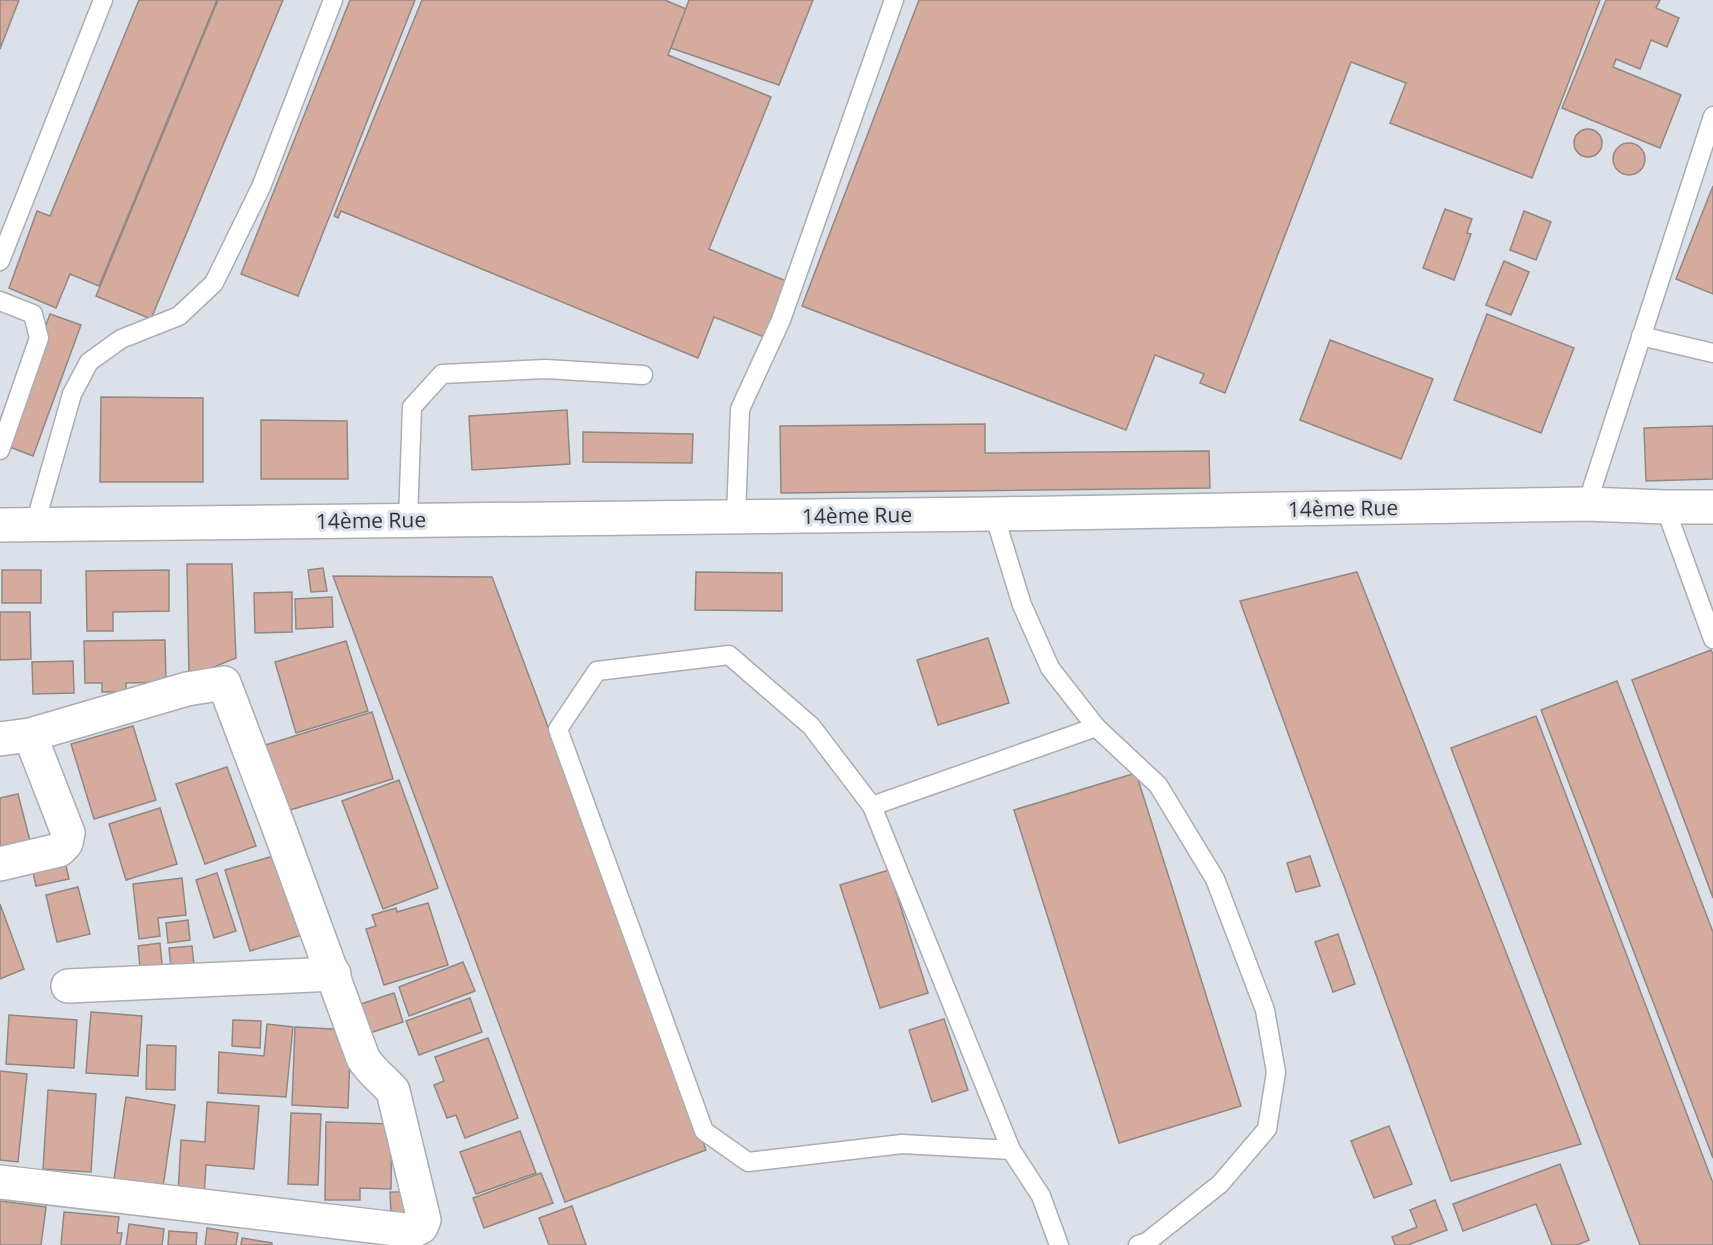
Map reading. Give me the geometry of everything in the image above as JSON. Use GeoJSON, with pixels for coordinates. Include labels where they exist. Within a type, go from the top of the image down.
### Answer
{"type":"FeatureCollection","features":[{"type":"Feature","properties":{"kind":"street","name":"14ème Rue"},"geometry":{"type":"LineString","coordinates":[[0,525],[994,514],[1587,504],[1713,507]]}},
{"type":"Feature","properties":{"kind":"street"},"geometry":{"type":"LineString","coordinates":[[0,864],[59,850],[66,843],[68,833],[15,737],[186,689],[224,683],[334,974],[363,1058],[372,1073],[381,1077],[393,1091],[424,1220],[421,1227],[413,1231],[0,1182]]}},
{"type":"Feature","properties":{"kind":"street"},"geometry":{"type":"LineString","coordinates":[[68,986],[334,974]]}},
{"type":"Feature","properties":{"kind":"lane"},"geometry":{"type":"LineString","coordinates":[[0,261],[103,0]]}},
{"type":"Feature","properties":{"kind":"lane"},"geometry":{"type":"LineString","coordinates":[[35,524],[72,394],[89,362],[121,339],[179,316],[214,283],[261,188],[333,0]]}},
{"type":"Feature","properties":{"kind":"lane"},"geometry":{"type":"LineString","coordinates":[[736,517],[740,409],[781,320],[894,0]]}},
{"type":"Feature","properties":{"kind":"lane"},"geometry":{"type":"LineString","coordinates":[[1587,504],[1713,116]]}},
{"type":"Feature","properties":{"kind":"lane"},"geometry":{"type":"LineString","coordinates":[[0,301],[33,314],[39,338],[0,450]]}},
{"type":"Feature","properties":{"kind":"lane"},"geometry":{"type":"LineString","coordinates":[[1641,336],[1713,353]]}},
{"type":"Feature","properties":{"kind":"lane"},"geometry":{"type":"LineString","coordinates":[[408,520],[412,407],[442,374],[546,369],[643,375]]}},
{"type":"Feature","properties":{"kind":"lane"},"geometry":{"type":"LineString","coordinates":[[1665,507],[1713,639]]}},
{"type":"Feature","properties":{"kind":"lane"},"geometry":{"type":"LineString","coordinates":[[994,514],[1022,605],[1050,668],[1096,727],[1158,785],[1215,879],[1265,1010],[1276,1072],[1267,1129],[1220,1184],[1147,1242],[1138,1245]]}},
{"type":"Feature","properties":{"kind":"lane"},"geometry":{"type":"LineString","coordinates":[[1011,1150],[902,1144],[748,1162],[704,1131],[558,729],[597,671],[729,655],[811,726],[872,806],[1011,1150],[1041,1196],[1059,1245]]}},
{"type":"Feature","properties":{"kind":"lane"},"geometry":{"type":"LineString","coordinates":[[872,806],[1096,727]]}},
{"type":"Feature","properties":{"kind":"building"},"geometry":{"type":"Polygon","coordinates":[[[0,0],[19,0],[0,49],[0,0]]]}},
{"type":"Feature","properties":{"kind":"building"},"geometry":{"type":"Polygon","coordinates":[[[139,0],[217,0],[99,286],[70,274],[56,308],[9,288],[37,211],[50,216],[139,0]]]}},
{"type":"Feature","properties":{"kind":"building"},"geometry":{"type":"Polygon","coordinates":[[[218,0],[283,0],[151,319],[96,296],[218,0]]]}},
{"type":"Feature","properties":{"kind":"building"},"geometry":{"type":"Polygon","coordinates":[[[350,0],[415,0],[298,296],[241,274],[350,0]]]}},
{"type":"Feature","properties":{"kind":"building"},"geometry":{"type":"Polygon","coordinates":[[[422,0],[665,0],[686,9],[668,55],[771,97],[709,249],[786,281],[764,337],[714,317],[698,358],[341,211],[338,218],[334,216],[422,0]]]}},
{"type":"Feature","properties":{"kind":"building"},"geometry":{"type":"Polygon","coordinates":[[[689,0],[813,0],[779,85],[671,48],[689,0]]]}},
{"type":"Feature","properties":{"kind":"building"},"geometry":{"type":"Polygon","coordinates":[[[919,0],[1600,0],[1532,178],[1390,123],[1406,83],[1351,62],[1225,393],[1200,383],[1204,374],[1155,355],[1126,430],[802,306],[919,0]]]}},
{"type":"Feature","properties":{"kind":"building"},"geometry":{"type":"Polygon","coordinates":[[[1606,0],[1660,0],[1656,8],[1679,18],[1667,47],[1651,40],[1640,69],[1616,59],[1613,67],[1681,95],[1660,148],[1562,108],[1606,0]]]}},
{"type":"Feature","properties":{"kind":"building"},"geometry":{"type":"Polygon","coordinates":[[[1588,129],[1598,133],[1602,143],[1598,153],[1588,157],[1578,153],[1574,143],[1578,133],[1588,129]]]}},
{"type":"Feature","properties":{"kind":"building"},"geometry":{"type":"Polygon","coordinates":[[[1629,143],[1640,148],[1645,159],[1640,170],[1629,175],[1618,170],[1613,159],[1618,148],[1629,143]]]}},
{"type":"Feature","properties":{"kind":"building"},"geometry":{"type":"Polygon","coordinates":[[[1713,186],[1713,294],[1676,279],[1713,186]]]}},
{"type":"Feature","properties":{"kind":"building"},"geometry":{"type":"Polygon","coordinates":[[[1445,209],[1472,219],[1467,233],[1471,234],[1454,280],[1423,268],[1445,209]]]}},
{"type":"Feature","properties":{"kind":"building"},"geometry":{"type":"Polygon","coordinates":[[[1524,211],[1551,222],[1536,260],[1510,250],[1524,211]]]}},
{"type":"Feature","properties":{"kind":"building"},"geometry":{"type":"Polygon","coordinates":[[[1504,261],[1529,272],[1511,315],[1486,305],[1504,261]]]}},
{"type":"Feature","properties":{"kind":"building"},"geometry":{"type":"Polygon","coordinates":[[[50,314],[81,325],[33,456],[2,444],[50,314]]]}},
{"type":"Feature","properties":{"kind":"building"},"geometry":{"type":"Polygon","coordinates":[[[1487,314],[1574,348],[1541,433],[1454,400],[1487,314]]]}},
{"type":"Feature","properties":{"kind":"building"},"geometry":{"type":"Polygon","coordinates":[[[1330,340],[1433,379],[1401,459],[1300,420],[1330,340]]]}},
{"type":"Feature","properties":{"kind":"building"},"geometry":{"type":"Polygon","coordinates":[[[101,397],[203,398],[203,482],[100,482],[101,397]]]}},
{"type":"Feature","properties":{"kind":"building"},"geometry":{"type":"Polygon","coordinates":[[[567,410],[570,464],[472,470],[469,416],[567,410]]]}},
{"type":"Feature","properties":{"kind":"building"},"geometry":{"type":"Polygon","coordinates":[[[261,420],[347,421],[348,479],[261,479],[261,420]]]}},
{"type":"Feature","properties":{"kind":"building"},"geometry":{"type":"Polygon","coordinates":[[[985,424],[985,453],[1209,451],[1210,488],[781,493],[780,426],[985,424]]]}},
{"type":"Feature","properties":{"kind":"building"},"geometry":{"type":"Polygon","coordinates":[[[1713,426],[1713,479],[1646,481],[1644,428],[1713,426]]]}},
{"type":"Feature","properties":{"kind":"building"},"geometry":{"type":"Polygon","coordinates":[[[583,432],[693,434],[692,463],[583,462],[583,432]]]}},
{"type":"Feature","properties":{"kind":"building"},"geometry":{"type":"Polygon","coordinates":[[[187,564],[232,564],[236,658],[189,677],[187,564]]]}},
{"type":"Feature","properties":{"kind":"building"},"geometry":{"type":"Polygon","coordinates":[[[323,568],[327,591],[311,592],[308,570],[323,568]]]}},
{"type":"Feature","properties":{"kind":"building"},"geometry":{"type":"Polygon","coordinates":[[[2,570],[41,570],[41,603],[2,603],[2,570]]]}},
{"type":"Feature","properties":{"kind":"building"},"geometry":{"type":"Polygon","coordinates":[[[169,570],[169,611],[113,612],[113,631],[87,631],[86,571],[169,570]]]}},
{"type":"Feature","properties":{"kind":"building"},"geometry":{"type":"Polygon","coordinates":[[[696,572],[782,573],[782,611],[695,610],[696,572]]]}},
{"type":"Feature","properties":{"kind":"building"},"geometry":{"type":"Polygon","coordinates":[[[1357,572],[1581,1144],[1451,1181],[1240,601],[1357,572]]]}},
{"type":"Feature","properties":{"kind":"building"},"geometry":{"type":"Polygon","coordinates":[[[333,576],[492,577],[706,1150],[565,1202],[333,576]]]}},
{"type":"Feature","properties":{"kind":"building"},"geometry":{"type":"Polygon","coordinates":[[[292,592],[292,632],[255,633],[254,593],[292,592]]]}},
{"type":"Feature","properties":{"kind":"building"},"geometry":{"type":"Polygon","coordinates":[[[332,597],[333,627],[296,629],[295,599],[332,597]]]}},
{"type":"Feature","properties":{"kind":"building"},"geometry":{"type":"Polygon","coordinates":[[[0,612],[30,612],[31,659],[0,660],[0,612]]]}},
{"type":"Feature","properties":{"kind":"building"},"geometry":{"type":"Polygon","coordinates":[[[988,638],[1009,703],[938,725],[917,660],[988,638]]]}},
{"type":"Feature","properties":{"kind":"building"},"geometry":{"type":"Polygon","coordinates":[[[165,640],[166,682],[126,683],[126,692],[102,692],[102,683],[85,683],[84,641],[165,640]]]}},
{"type":"Feature","properties":{"kind":"building"},"geometry":{"type":"Polygon","coordinates":[[[346,641],[368,711],[296,733],[275,662],[346,641]]]}},
{"type":"Feature","properties":{"kind":"building"},"geometry":{"type":"Polygon","coordinates":[[[1711,650],[1713,654],[1713,898],[1632,680],[1711,650]]]}},
{"type":"Feature","properties":{"kind":"building"},"geometry":{"type":"Polygon","coordinates":[[[73,661],[74,693],[33,694],[32,662],[73,661]]]}},
{"type":"Feature","properties":{"kind":"building"},"geometry":{"type":"Polygon","coordinates":[[[1617,681],[1713,932],[1713,1158],[1541,710],[1617,681]]]}},
{"type":"Feature","properties":{"kind":"building"},"geometry":{"type":"Polygon","coordinates":[[[372,712],[393,779],[280,813],[259,747],[372,712]]]}},
{"type":"Feature","properties":{"kind":"building"},"geometry":{"type":"Polygon","coordinates":[[[1536,716],[1713,1183],[1713,1245],[1640,1245],[1451,748],[1536,716]]]}},
{"type":"Feature","properties":{"kind":"building"},"geometry":{"type":"Polygon","coordinates":[[[133,726],[156,800],[94,819],[71,744],[133,726]]]}},
{"type":"Feature","properties":{"kind":"building"},"geometry":{"type":"Polygon","coordinates":[[[227,767],[256,846],[205,864],[176,784],[227,767]]]}},
{"type":"Feature","properties":{"kind":"building"},"geometry":{"type":"Polygon","coordinates":[[[1136,773],[1241,1106],[1119,1143],[1014,810],[1136,773]]]}},
{"type":"Feature","properties":{"kind":"building"},"geometry":{"type":"Polygon","coordinates":[[[399,780],[438,888],[383,909],[342,801],[399,780]]]}},
{"type":"Feature","properties":{"kind":"building"},"geometry":{"type":"Polygon","coordinates":[[[18,794],[30,841],[0,848],[0,798],[18,794]]]}},
{"type":"Feature","properties":{"kind":"building"},"geometry":{"type":"Polygon","coordinates":[[[160,808],[177,864],[126,880],[109,824],[160,808]]]}},
{"type":"Feature","properties":{"kind":"building"},"geometry":{"type":"Polygon","coordinates":[[[277,855],[302,935],[250,951],[225,870],[277,855]]]}},
{"type":"Feature","properties":{"kind":"building"},"geometry":{"type":"Polygon","coordinates":[[[1310,856],[1320,886],[1296,892],[1287,863],[1310,856]]]}},
{"type":"Feature","properties":{"kind":"building"},"geometry":{"type":"Polygon","coordinates":[[[65,861],[69,879],[36,886],[32,868],[65,861]]]}},
{"type":"Feature","properties":{"kind":"building"},"geometry":{"type":"Polygon","coordinates":[[[889,870],[928,993],[880,1008],[840,885],[889,870]]]}},
{"type":"Feature","properties":{"kind":"building"},"geometry":{"type":"Polygon","coordinates":[[[217,873],[236,931],[214,938],[196,880],[217,873]]]}},
{"type":"Feature","properties":{"kind":"building"},"geometry":{"type":"Polygon","coordinates":[[[182,878],[186,915],[158,918],[160,936],[139,939],[133,884],[182,878]]]}},
{"type":"Feature","properties":{"kind":"building"},"geometry":{"type":"Polygon","coordinates":[[[78,887],[90,934],[57,942],[46,895],[78,887]]]}},
{"type":"Feature","properties":{"kind":"building"},"geometry":{"type":"Polygon","coordinates":[[[428,903],[448,965],[384,985],[366,929],[376,926],[372,915],[396,908],[397,912],[428,903]]]}},
{"type":"Feature","properties":{"kind":"building"},"geometry":{"type":"Polygon","coordinates":[[[0,904],[24,969],[0,979],[0,904]]]}},
{"type":"Feature","properties":{"kind":"building"},"geometry":{"type":"Polygon","coordinates":[[[188,920],[190,940],[168,943],[166,923],[188,920]]]}},
{"type":"Feature","properties":{"kind":"building"},"geometry":{"type":"Polygon","coordinates":[[[1338,934],[1355,984],[1333,992],[1315,942],[1338,934]]]}},
{"type":"Feature","properties":{"kind":"building"},"geometry":{"type":"Polygon","coordinates":[[[160,943],[162,965],[140,967],[138,946],[160,943]]]}},
{"type":"Feature","properties":{"kind":"building"},"geometry":{"type":"Polygon","coordinates":[[[192,946],[194,965],[171,968],[169,948],[192,946]]]}},
{"type":"Feature","properties":{"kind":"building"},"geometry":{"type":"Polygon","coordinates":[[[463,962],[475,991],[409,1016],[399,987],[463,962]]]}},
{"type":"Feature","properties":{"kind":"building"},"geometry":{"type":"Polygon","coordinates":[[[394,993],[403,1022],[370,1033],[361,1004],[394,993]]]}},
{"type":"Feature","properties":{"kind":"building"},"geometry":{"type":"Polygon","coordinates":[[[470,998],[482,1032],[419,1055],[406,1021],[470,998]]]}},
{"type":"Feature","properties":{"kind":"building"},"geometry":{"type":"Polygon","coordinates":[[[91,1012],[142,1016],[138,1076],[86,1073],[91,1012]]]}},
{"type":"Feature","properties":{"kind":"building"},"geometry":{"type":"Polygon","coordinates":[[[9,1015],[77,1020],[74,1068],[6,1064],[9,1015]]]}},
{"type":"Feature","properties":{"kind":"building"},"geometry":{"type":"Polygon","coordinates":[[[944,1019],[968,1090],[932,1102],[909,1030],[944,1019]]]}},
{"type":"Feature","properties":{"kind":"building"},"geometry":{"type":"Polygon","coordinates":[[[233,1020],[261,1021],[260,1048],[232,1046],[233,1020]]]}},
{"type":"Feature","properties":{"kind":"building"},"geometry":{"type":"Polygon","coordinates":[[[267,1024],[293,1027],[286,1097],[218,1093],[219,1052],[264,1056],[267,1024]]]}},
{"type":"Feature","properties":{"kind":"building"},"geometry":{"type":"Polygon","coordinates":[[[295,1027],[351,1030],[348,1108],[292,1105],[295,1027]]]}},
{"type":"Feature","properties":{"kind":"building"},"geometry":{"type":"Polygon","coordinates":[[[488,1038],[518,1118],[465,1138],[456,1115],[447,1118],[434,1085],[444,1081],[435,1057],[488,1038]]]}},
{"type":"Feature","properties":{"kind":"building"},"geometry":{"type":"Polygon","coordinates":[[[147,1045],[176,1046],[175,1090],[146,1089],[147,1045]]]}},
{"type":"Feature","properties":{"kind":"building"},"geometry":{"type":"Polygon","coordinates":[[[0,1071],[27,1074],[18,1162],[0,1160],[0,1071]]]}},
{"type":"Feature","properties":{"kind":"building"},"geometry":{"type":"Polygon","coordinates":[[[48,1090],[96,1094],[91,1172],[43,1169],[48,1090]]]}},
{"type":"Feature","properties":{"kind":"building"},"geometry":{"type":"Polygon","coordinates":[[[126,1097],[175,1105],[163,1187],[114,1179],[126,1097]]]}},
{"type":"Feature","properties":{"kind":"building"},"geometry":{"type":"Polygon","coordinates":[[[207,1102],[259,1106],[254,1169],[206,1165],[204,1196],[178,1194],[181,1140],[205,1142],[207,1102]]]}},
{"type":"Feature","properties":{"kind":"building"},"geometry":{"type":"Polygon","coordinates":[[[291,1113],[321,1114],[318,1185],[288,1184],[291,1113]]]}},
{"type":"Feature","properties":{"kind":"building"},"geometry":{"type":"Polygon","coordinates":[[[326,1122],[392,1124],[391,1189],[360,1188],[360,1200],[325,1200],[326,1122]]]}},
{"type":"Feature","properties":{"kind":"building"},"geometry":{"type":"Polygon","coordinates":[[[1389,1126],[1412,1184],[1374,1198],[1351,1141],[1389,1126]]]}},
{"type":"Feature","properties":{"kind":"building"},"geometry":{"type":"Polygon","coordinates":[[[520,1131],[536,1173],[476,1194],[460,1152],[520,1131]]]}},
{"type":"Feature","properties":{"kind":"building"},"geometry":{"type":"Polygon","coordinates":[[[1560,1164],[1589,1240],[1577,1245],[1552,1245],[1536,1204],[1463,1231],[1453,1204],[1560,1164]]]}},
{"type":"Feature","properties":{"kind":"building"},"geometry":{"type":"Polygon","coordinates":[[[541,1173],[553,1203],[484,1228],[473,1198],[541,1173]]]}},
{"type":"Feature","properties":{"kind":"building"},"geometry":{"type":"Polygon","coordinates":[[[390,1192],[414,1192],[414,1216],[391,1216],[390,1192]]]}},
{"type":"Feature","properties":{"kind":"building"},"geometry":{"type":"Polygon","coordinates":[[[1435,1200],[1447,1230],[1408,1245],[1395,1245],[1392,1237],[1417,1227],[1410,1210],[1435,1200]]]}},
{"type":"Feature","properties":{"kind":"building"},"geometry":{"type":"Polygon","coordinates":[[[0,1201],[46,1207],[41,1245],[0,1245],[0,1201]]]}},
{"type":"Feature","properties":{"kind":"building"},"geometry":{"type":"Polygon","coordinates":[[[572,1206],[586,1245],[549,1245],[539,1218],[572,1206]]]}},
{"type":"Feature","properties":{"kind":"building"},"geometry":{"type":"Polygon","coordinates":[[[64,1212],[119,1217],[117,1233],[122,1233],[120,1245],[61,1245],[64,1212]]]}},
{"type":"Feature","properties":{"kind":"building"},"geometry":{"type":"Polygon","coordinates":[[[129,1224],[164,1229],[162,1245],[126,1245],[129,1224]]]}},
{"type":"Feature","properties":{"kind":"building"},"geometry":{"type":"Polygon","coordinates":[[[207,1228],[238,1233],[236,1245],[205,1245],[207,1228]]]}},
{"type":"Feature","properties":{"kind":"building"},"geometry":{"type":"Polygon","coordinates":[[[169,1231],[197,1233],[196,1245],[168,1245],[169,1231]]]}},
{"type":"Feature","properties":{"kind":"building"},"geometry":{"type":"Polygon","coordinates":[[[242,1238],[272,1243],[272,1245],[241,1245],[242,1238]]]}}]}
